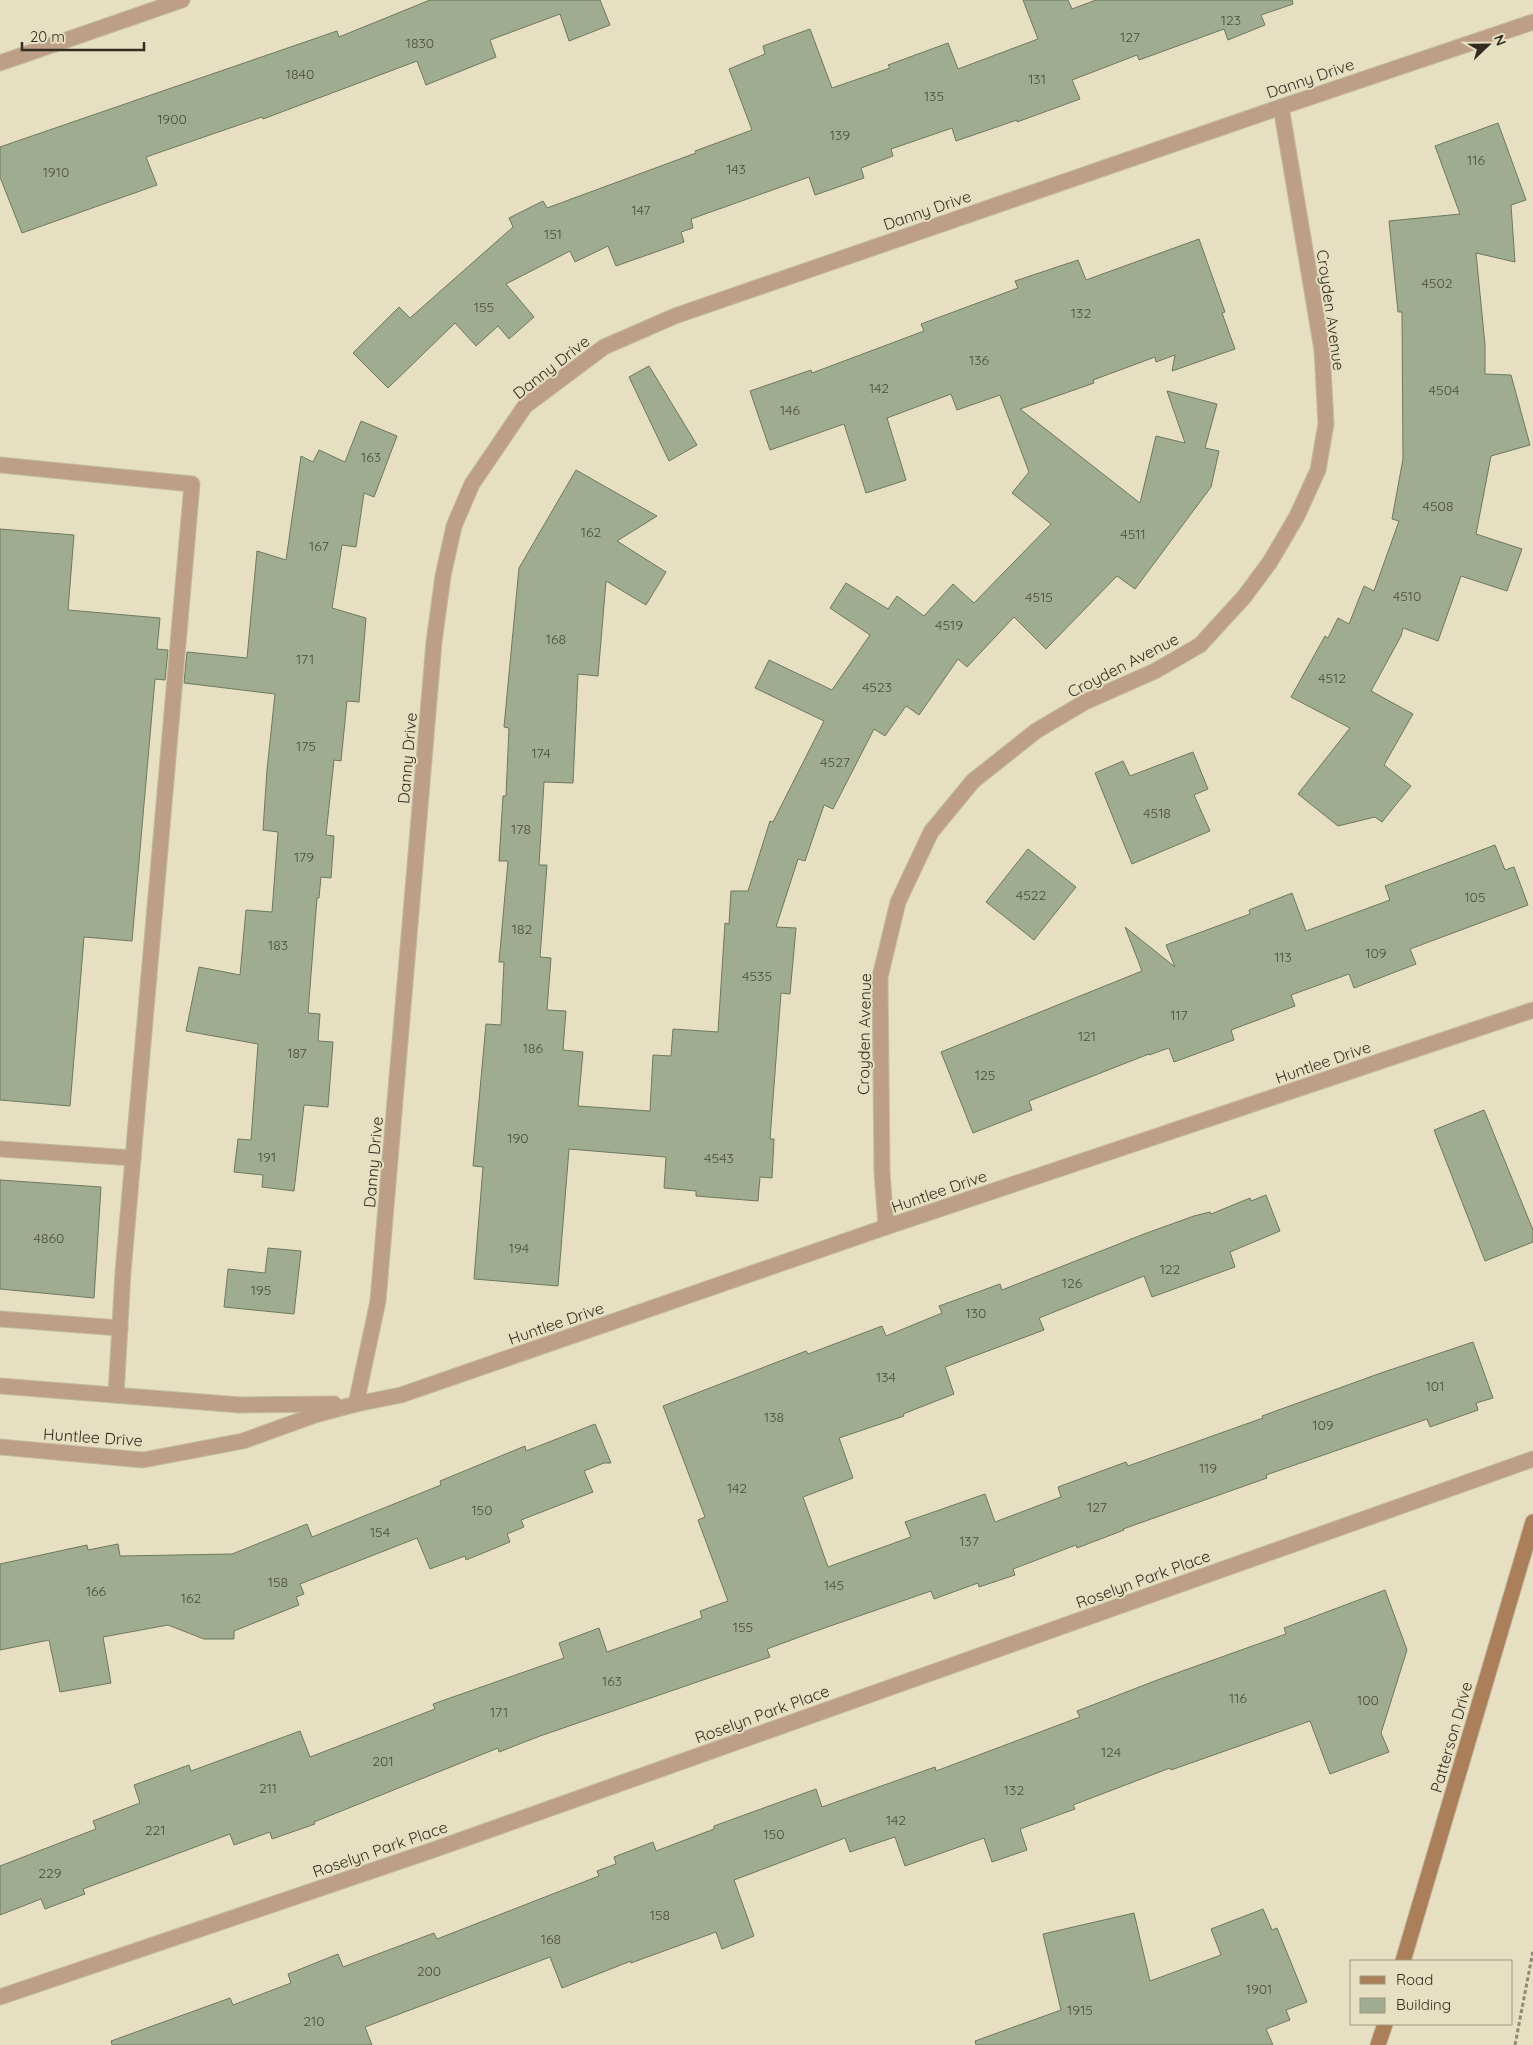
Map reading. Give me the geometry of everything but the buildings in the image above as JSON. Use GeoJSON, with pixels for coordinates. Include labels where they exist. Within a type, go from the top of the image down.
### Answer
{"type":"FeatureCollection","features":[{"type":"Feature","properties":{"kind":"street"},"geometry":{"type":"LineString","coordinates":[[0,63],[182,0]]}},
{"type":"Feature","properties":{"kind":"street","name":"Danny Drive"},"geometry":{"type":"LineString","coordinates":[[356,1404],[378,1301],[434,642],[443,576],[454,526],[468,492],[498,443],[525,406],[561,377],[604,347],[675,316],[1533,22]]}},
{"type":"Feature","properties":{"kind":"street","name":"Croyden Avenue"},"geometry":{"type":"LineString","coordinates":[[886,1227],[882,1163],[880,976],[898,902],[931,832],[973,781],[1036,731],[1085,702],[1155,671],[1200,645],[1244,596],[1270,562],[1296,516],[1318,470],[1326,424],[1322,350],[1281,107]]}},
{"type":"Feature","properties":{"kind":"street"},"geometry":{"type":"LineString","coordinates":[[0,465],[192,484],[132,1158],[116,1395]]}},
{"type":"Feature","properties":{"kind":"street","name":"Huntlee Drive"},"geometry":{"type":"LineString","coordinates":[[0,1447],[142,1460],[243,1441],[315,1415],[401,1394],[886,1227],[1533,1010]]}},
{"type":"Feature","properties":{"kind":"street"},"geometry":{"type":"LineString","coordinates":[[0,1149],[132,1158]]}},
{"type":"Feature","properties":{"kind":"street"},"geometry":{"type":"LineString","coordinates":[[0,1319],[120,1328]]}},
{"type":"Feature","properties":{"kind":"street","name":"Huntlee Drive"},"geometry":{"type":"LineString","coordinates":[[0,1386],[240,1405],[356,1404]]}},
{"type":"Feature","properties":{"kind":"street","name":"Roselyn Park Place"},"geometry":{"type":"LineString","coordinates":[[0,1997],[442,1846],[1533,1459]]}},
{"type":"Feature","properties":{"kind":"street","name":"Patterson Drive"},"geometry":{"type":"LineString","coordinates":[[1403,1960],[1533,1522]]}},
{"type":"Feature","properties":{"kind":"street"},"geometry":{"type":"LineString","coordinates":[[1378,2045],[1384,2025]]}},
{"type":"Feature","properties":{"kind":"path"},"geometry":{"type":"LineString","coordinates":[[1516,2045],[1533,1951]]}}]}
